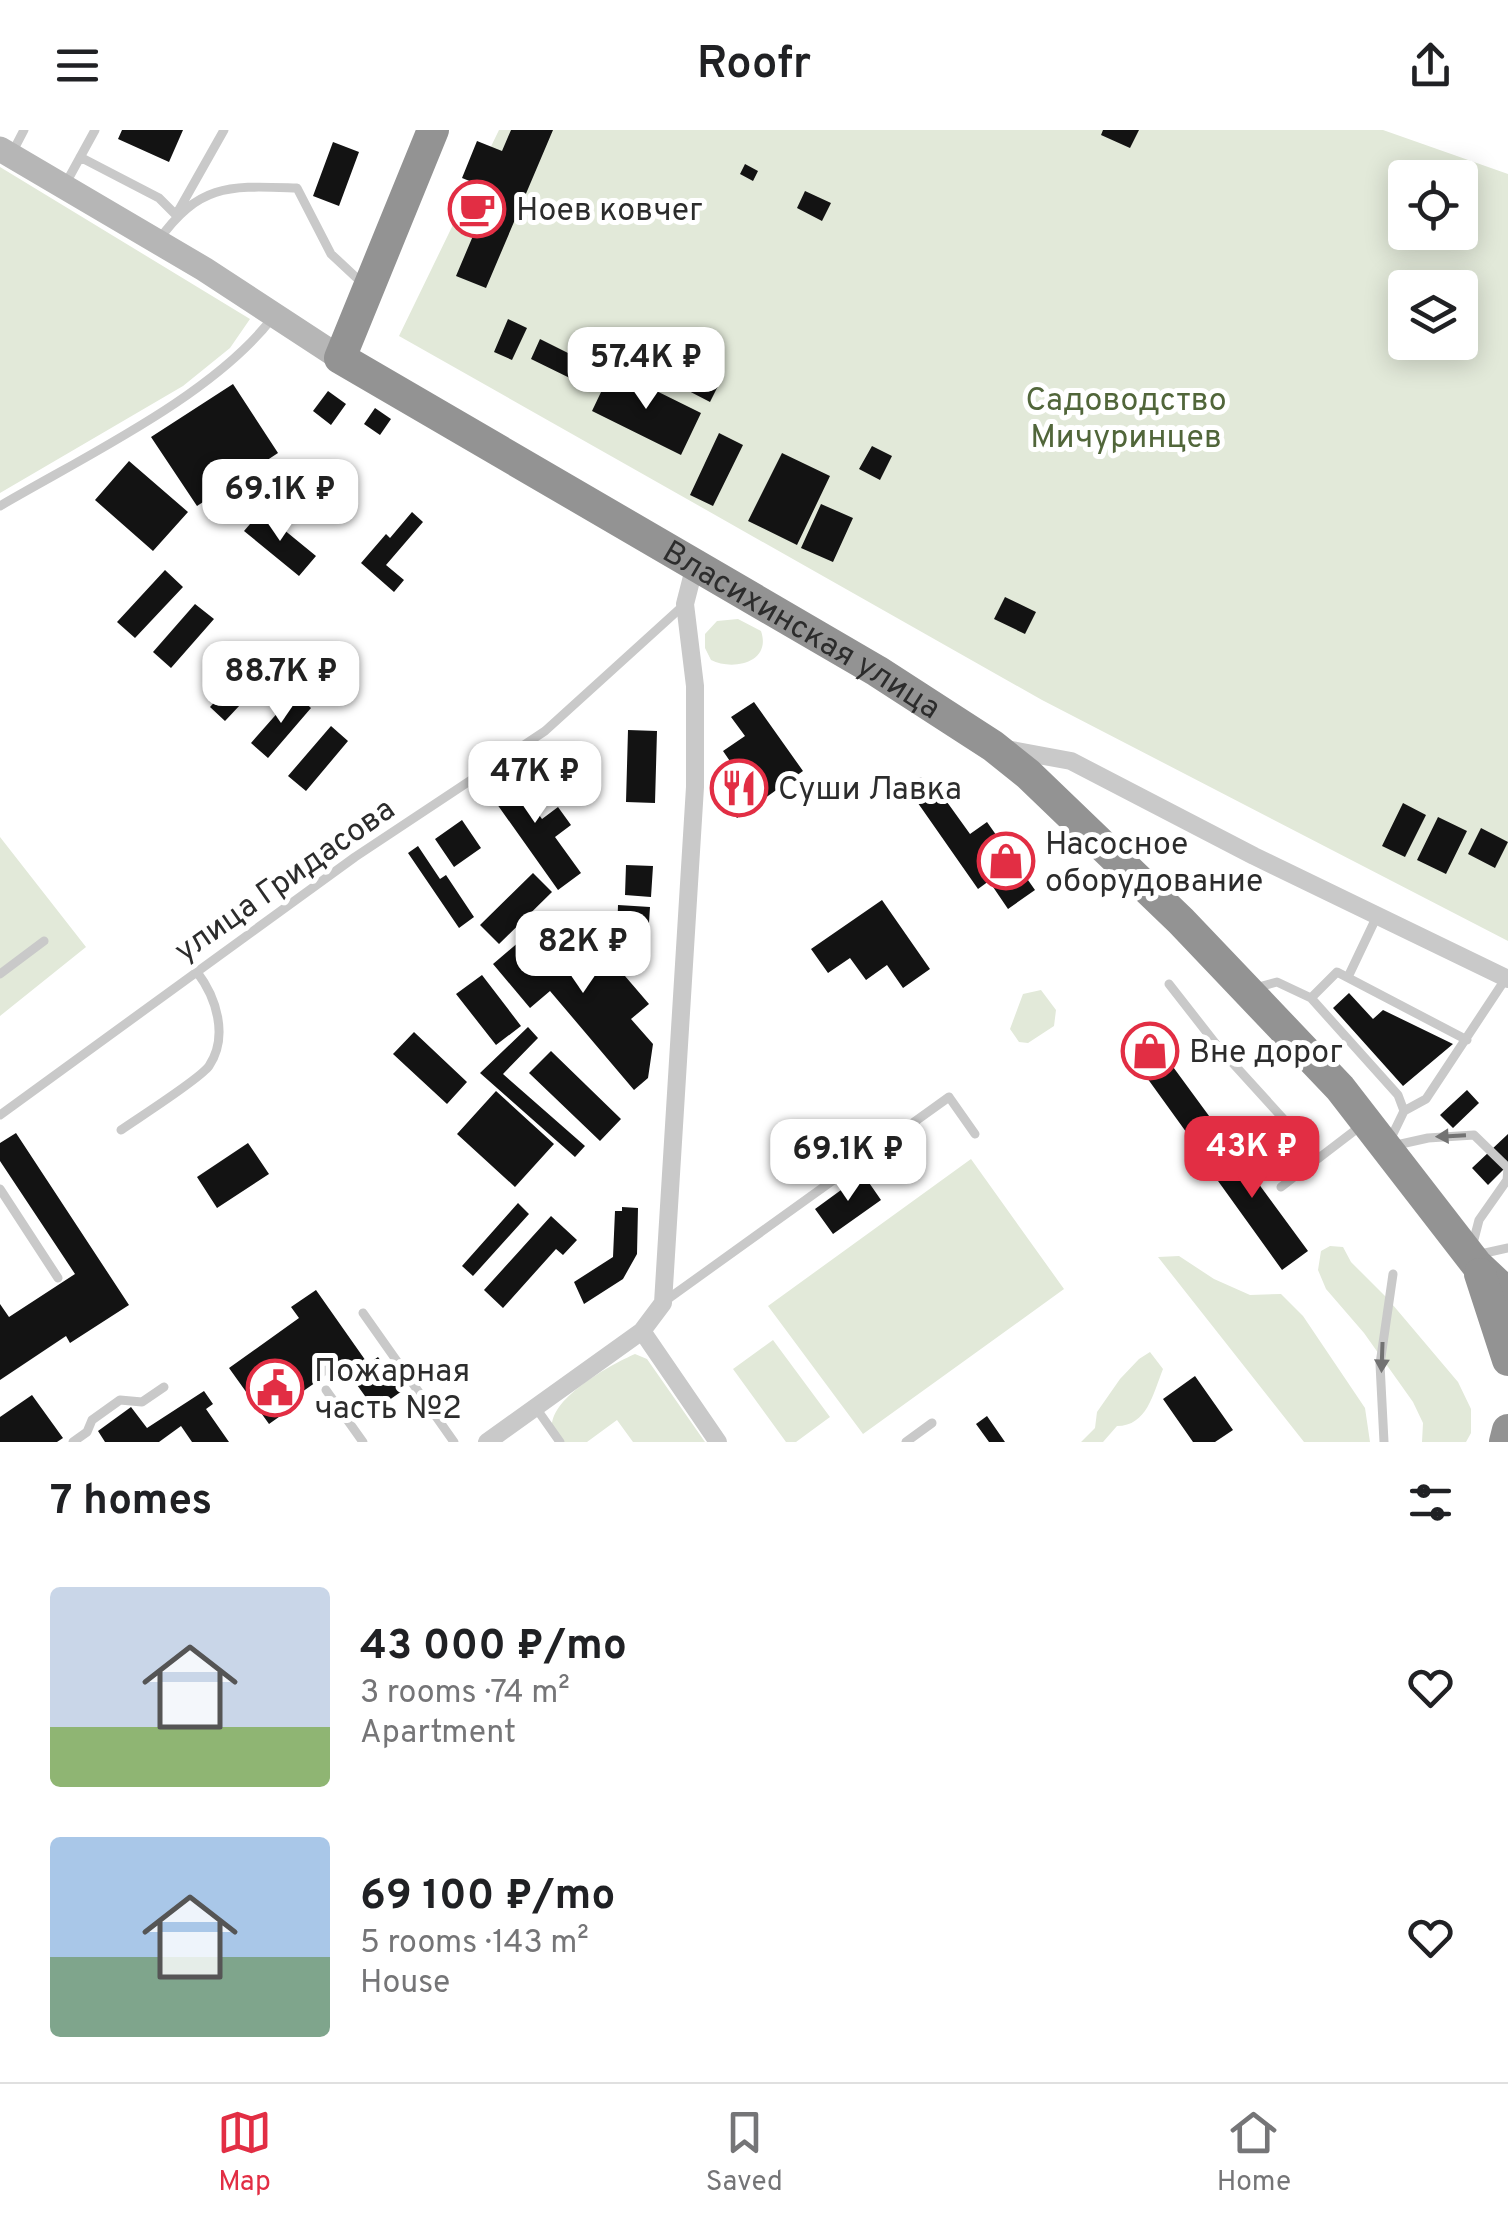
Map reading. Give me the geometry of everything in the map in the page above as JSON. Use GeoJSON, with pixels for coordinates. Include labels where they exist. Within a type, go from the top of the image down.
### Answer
{"type":"FeatureCollection","features":[{"type":"Feature","properties":{"kind":"highway"},"geometry":{"type":"LineString","coordinates":[[340,358],[432,130]]}},
{"type":"Feature","properties":{"kind":"highway","name":"Власихинская улица"},"geometry":{"type":"LineString","coordinates":[[340,358],[876,672],[993,746],[1074,817],[1249,990],[1340,1088],[1474,1260]]}},
{"type":"Feature","properties":{"kind":"highway"},"geometry":{"type":"LineString","coordinates":[[1474,1260],[1508,1294]]}},
{"type":"Feature","properties":{"kind":"highway"},"geometry":{"type":"LineString","coordinates":[[1474,1260],[1508,1360]]}},
{"type":"Feature","properties":{"kind":"highway"},"geometry":{"type":"LineString","coordinates":[[1504,1442],[1508,1430]]}},
{"type":"Feature","properties":{"kind":"street","name":"Власихинская улица"},"geometry":{"type":"LineString","coordinates":[[5,152],[158,241],[340,358]]}},
{"type":"Feature","properties":{"kind":"street"},"geometry":{"type":"LineString","coordinates":[[488,1442],[642,1331],[663,1302],[695,786],[695,686],[685,604],[695,565]]}},
{"type":"Feature","properties":{"kind":"street"},"geometry":{"type":"LineString","coordinates":[[993,746],[1071,760],[1507,979]]}},
{"type":"Feature","properties":{"kind":"street"},"geometry":{"type":"LineString","coordinates":[[642,1331],[718,1442]]}},
{"type":"Feature","properties":{"kind":"lane"},"geometry":{"type":"LineString","coordinates":[[5,152],[24,130]]}},
{"type":"Feature","properties":{"kind":"lane"},"geometry":{"type":"LineString","coordinates":[[64,185],[95,130]]}},
{"type":"Feature","properties":{"kind":"lane"},"geometry":{"type":"LineString","coordinates":[[158,241],[224,130]]}},
{"type":"Feature","properties":{"kind":"lane"},"geometry":{"type":"LineString","coordinates":[[80,157],[159,198],[176,216]]}},
{"type":"Feature","properties":{"kind":"lane"},"geometry":{"type":"LineString","coordinates":[[176,216],[203,196],[235,186],[297,188],[330,254],[366,288]]}},
{"type":"Feature","properties":{"kind":"lane"},"geometry":{"type":"LineString","coordinates":[[0,506],[142,423],[229,365],[274,314]]}},
{"type":"Feature","properties":{"kind":"lane","name":"улица Гридасова"},"geometry":{"type":"LineString","coordinates":[[0,1114],[354,857],[545,731],[685,604]]}},
{"type":"Feature","properties":{"kind":"lane"},"geometry":{"type":"LineString","coordinates":[[1348,977],[1378,916]]}},
{"type":"Feature","properties":{"kind":"lane"},"geometry":{"type":"LineString","coordinates":[[0,974],[44,941]]}},
{"type":"Feature","properties":{"kind":"lane"},"geometry":{"type":"LineString","coordinates":[[121,1130],[208,1068],[218,1044],[217,1008],[197,972]]}},
{"type":"Feature","properties":{"kind":"lane"},"geometry":{"type":"LineString","coordinates":[[1312,998],[1337,972],[1467,1040]]}},
{"type":"Feature","properties":{"kind":"lane"},"geometry":{"type":"LineString","coordinates":[[1386,1148],[1404,1110],[1426,1099],[1507,979]]}},
{"type":"Feature","properties":{"kind":"lane"},"geometry":{"type":"LineString","coordinates":[[1249,990],[1276,982],[1312,998],[1398,1094],[1404,1110]]}},
{"type":"Feature","properties":{"kind":"lane"},"geometry":{"type":"LineString","coordinates":[[1169,984],[1318,1158]]}},
{"type":"Feature","properties":{"kind":"lane"},"geometry":{"type":"LineString","coordinates":[[663,1302],[949,1097],[975,1134]]}},
{"type":"Feature","properties":{"kind":"lane"},"geometry":{"type":"LineString","coordinates":[[1281,1187],[1366,1122]]}},
{"type":"Feature","properties":{"kind":"lane"},"geometry":{"type":"LineString","coordinates":[[1386,1148],[1428,1138],[1474,1135],[1508,1168],[1507,1180],[1479,1220],[1474,1260],[1508,1248]]}},
{"type":"Feature","properties":{"kind":"lane"},"geometry":{"type":"LineString","coordinates":[[0,1189],[58,1278]]}},
{"type":"Feature","properties":{"kind":"lane"},"geometry":{"type":"LineString","coordinates":[[1384,1442],[1380,1364],[1393,1274]]}},
{"type":"Feature","properties":{"kind":"lane"},"geometry":{"type":"LineString","coordinates":[[363,1313],[454,1442]]}},
{"type":"Feature","properties":{"kind":"lane"},"geometry":{"type":"LineString","coordinates":[[73,1442],[87,1432],[92,1420],[120,1400],[142,1402],[164,1386]]}},
{"type":"Feature","properties":{"kind":"lane"},"geometry":{"type":"LineString","coordinates":[[326,1390],[362,1442]]}},
{"type":"Feature","properties":{"kind":"lane"},"geometry":{"type":"LineString","coordinates":[[536,1408],[560,1442]]}},
{"type":"Feature","properties":{"kind":"lane"},"geometry":{"type":"LineString","coordinates":[[906,1442],[932,1423]]}},
{"type":"Feature","properties":{"kind":"lane"},"geometry":{"type":"LineString","coordinates":[[87,1432],[94,1442]]}},
{"type":"Feature","properties":{"kind":"green space","name":"Садоводство Мичуринцев"},"geometry":{"type":"Polygon","coordinates":[[[499,130],[1383,130],[1468,160],[1388,160],[1388,250],[1478,250],[1478,163],[1508,174],[1508,941],[1042,700],[399,336],[499,130]]]}},
{"type":"Feature","properties":{"kind":"green space"},"geometry":{"type":"Polygon","coordinates":[[[0,167],[250,319],[230,348],[183,386],[0,493],[0,167]]]}},
{"type":"Feature","properties":{"kind":"green space"},"geometry":{"type":"Polygon","coordinates":[[[738,619],[761,631],[761,651],[739,664],[711,660],[705,648],[705,634],[717,621],[738,619]]]}},
{"type":"Feature","properties":{"kind":"green space"},"geometry":{"type":"Polygon","coordinates":[[[0,837],[86,947],[0,1016],[0,837]]]}},
{"type":"Feature","properties":{"kind":"green space"},"geometry":{"type":"Polygon","coordinates":[[[1041,990],[1056,1010],[1054,1026],[1028,1043],[1019,1042],[1010,1029],[1023,994],[1041,990]]]}},
{"type":"Feature","properties":{"kind":"green space"},"geometry":{"type":"Polygon","coordinates":[[[971,1159],[1064,1289],[863,1434],[768,1306],[971,1159]]]}},
{"type":"Feature","properties":{"kind":"green space"},"geometry":{"type":"Polygon","coordinates":[[[1330,1246],[1343,1247],[1351,1262],[1458,1382],[1471,1409],[1471,1433],[1466,1442],[1422,1442],[1423,1423],[1413,1402],[1364,1333],[1326,1289],[1318,1270],[1321,1251],[1330,1246]]]}},
{"type":"Feature","properties":{"kind":"green space"},"geometry":{"type":"Polygon","coordinates":[[[1179,1256],[1214,1279],[1250,1295],[1281,1294],[1303,1316],[1365,1408],[1370,1442],[1304,1442],[1158,1257],[1179,1256]]]}},
{"type":"Feature","properties":{"kind":"green space"},"geometry":{"type":"Polygon","coordinates":[[[773,1340],[830,1417],[796,1442],[786,1442],[733,1369],[773,1340]]]}},
{"type":"Feature","properties":{"kind":"green space"},"geometry":{"type":"Polygon","coordinates":[[[1150,1352],[1163,1369],[1142,1415],[1127,1425],[1117,1426],[1103,1442],[1081,1442],[1095,1428],[1097,1412],[1120,1379],[1150,1352]]]}},
{"type":"Feature","properties":{"kind":"green space"},"geometry":{"type":"Polygon","coordinates":[[[635,1354],[647,1359],[705,1442],[633,1442],[617,1420],[587,1442],[564,1442],[552,1426],[561,1404],[598,1374],[635,1354]]]}},
{"type":"Feature","properties":{"kind":"building"},"geometry":{"type":"Polygon","coordinates":[[[122,130],[183,130],[169,162],[118,139],[122,130]]]}},
{"type":"Feature","properties":{"kind":"building"},"geometry":{"type":"Polygon","coordinates":[[[511,130],[553,130],[486,288],[456,276],[478,224],[463,217],[477,184],[462,178],[477,141],[502,151],[511,130]]]}},
{"type":"Feature","properties":{"kind":"building"},"geometry":{"type":"Polygon","coordinates":[[[1103,130],[1139,130],[1130,148],[1101,135],[1103,130]]]}},
{"type":"Feature","properties":{"kind":"building"},"geometry":{"type":"Polygon","coordinates":[[[333,142],[359,152],[339,206],[313,196],[333,142]]]}},
{"type":"Feature","properties":{"kind":"building"},"geometry":{"type":"Polygon","coordinates":[[[745,164],[758,171],[753,181],[740,174],[745,164]]]}},
{"type":"Feature","properties":{"kind":"building"},"geometry":{"type":"Polygon","coordinates":[[[805,191],[831,203],[822,221],[797,208],[805,191]]]}},
{"type":"Feature","properties":{"kind":"building"},"geometry":{"type":"Polygon","coordinates":[[[508,319],[527,328],[512,360],[494,352],[508,319]]]}},
{"type":"Feature","properties":{"kind":"building"},"geometry":{"type":"Polygon","coordinates":[[[540,339],[590,364],[580,383],[531,359],[540,339]]]}},
{"type":"Feature","properties":{"kind":"building"},"geometry":{"type":"Polygon","coordinates":[[[612,369],[701,413],[681,455],[592,411],[612,369]]]}},
{"type":"Feature","properties":{"kind":"building"},"geometry":{"type":"Polygon","coordinates":[[[692,371],[719,384],[710,402],[683,388],[692,371]]]}},
{"type":"Feature","properties":{"kind":"building"},"geometry":{"type":"Polygon","coordinates":[[[233,384],[278,453],[197,506],[151,437],[233,384]]]}},
{"type":"Feature","properties":{"kind":"building"},"geometry":{"type":"Polygon","coordinates":[[[328,391],[346,404],[331,425],[313,411],[328,391]]]}},
{"type":"Feature","properties":{"kind":"building"},"geometry":{"type":"Polygon","coordinates":[[[375,408],[391,419],[380,435],[364,424],[375,408]]]}},
{"type":"Feature","properties":{"kind":"building"},"geometry":{"type":"Polygon","coordinates":[[[719,433],[743,445],[713,506],[690,495],[719,433]]]}},
{"type":"Feature","properties":{"kind":"building"},"geometry":{"type":"Polygon","coordinates":[[[872,446],[892,456],[880,480],[859,469],[872,446]]]}},
{"type":"Feature","properties":{"kind":"building"},"geometry":{"type":"Polygon","coordinates":[[[782,453],[830,476],[797,545],[748,521],[782,453]]]}},
{"type":"Feature","properties":{"kind":"building"},"geometry":{"type":"Polygon","coordinates":[[[129,461],[188,512],[153,551],[95,500],[129,461]]]}},
{"type":"Feature","properties":{"kind":"building"},"geometry":{"type":"Polygon","coordinates":[[[821,504],[853,518],[833,562],[801,548],[821,504]]]}},
{"type":"Feature","properties":{"kind":"building"},"geometry":{"type":"Polygon","coordinates":[[[261,511],[316,556],[299,576],[244,531],[261,511]]]}},
{"type":"Feature","properties":{"kind":"building"},"geometry":{"type":"Polygon","coordinates":[[[412,512],[423,522],[386,565],[404,580],[394,592],[361,563],[412,512]]]}},
{"type":"Feature","properties":{"kind":"building"},"geometry":{"type":"Polygon","coordinates":[[[165,570],[183,587],[135,638],[117,622],[165,570]]]}},
{"type":"Feature","properties":{"kind":"building"},"geometry":{"type":"Polygon","coordinates":[[[1005,597],[1036,612],[1025,634],[994,619],[1005,597]]]}},
{"type":"Feature","properties":{"kind":"building"},"geometry":{"type":"Polygon","coordinates":[[[195,604],[214,619],[171,668],[153,652],[195,604]]]}},
{"type":"Feature","properties":{"kind":"building"},"geometry":{"type":"Polygon","coordinates":[[[256,657],[271,672],[225,721],[210,707],[256,657]]]}},
{"type":"Feature","properties":{"kind":"building"},"geometry":{"type":"Polygon","coordinates":[[[295,693],[311,708],[268,758],[251,743],[295,693]]]}},
{"type":"Feature","properties":{"kind":"building"},"geometry":{"type":"Polygon","coordinates":[[[754,702],[803,771],[737,818],[716,789],[738,773],[723,751],[745,736],[731,717],[754,702]]]}},
{"type":"Feature","properties":{"kind":"building"},"geometry":{"type":"Polygon","coordinates":[[[331,726],[348,741],[306,791],[288,776],[331,726]]]}},
{"type":"Feature","properties":{"kind":"building"},"geometry":{"type":"Polygon","coordinates":[[[628,730],[657,731],[655,803],[626,802],[628,730]]]}},
{"type":"Feature","properties":{"kind":"building"},"geometry":{"type":"Polygon","coordinates":[[[524,763],[535,778],[520,788],[542,819],[558,807],[571,825],[555,837],[581,873],[558,890],[487,790],[524,763]]]}},
{"type":"Feature","properties":{"kind":"building"},"geometry":{"type":"Polygon","coordinates":[[[921,777],[937,798],[942,795],[970,834],[987,822],[1035,890],[1008,909],[989,881],[978,889],[906,786],[921,777]]]}},
{"type":"Feature","properties":{"kind":"building"},"geometry":{"type":"Polygon","coordinates":[[[1403,803],[1426,815],[1405,857],[1382,846],[1403,803]]]}},
{"type":"Feature","properties":{"kind":"building"},"geometry":{"type":"Polygon","coordinates":[[[1438,817],[1467,831],[1446,874],[1417,860],[1438,817]]]}},
{"type":"Feature","properties":{"kind":"building"},"geometry":{"type":"Polygon","coordinates":[[[462,820],[481,848],[454,867],[435,839],[462,820]]]}},
{"type":"Feature","properties":{"kind":"building"},"geometry":{"type":"Polygon","coordinates":[[[1481,828],[1508,842],[1495,868],[1468,854],[1481,828]]]}},
{"type":"Feature","properties":{"kind":"building"},"geometry":{"type":"Polygon","coordinates":[[[418,846],[440,879],[446,875],[474,917],[459,928],[408,853],[418,846]]]}},
{"type":"Feature","properties":{"kind":"building"},"geometry":{"type":"Polygon","coordinates":[[[626,865],[653,866],[651,897],[625,895],[626,865]]]}},
{"type":"Feature","properties":{"kind":"building"},"geometry":{"type":"Polygon","coordinates":[[[533,873],[552,892],[499,944],[480,925],[533,873]]]}},
{"type":"Feature","properties":{"kind":"building"},"geometry":{"type":"Polygon","coordinates":[[[882,900],[930,969],[903,988],[887,965],[866,980],[850,958],[828,973],[811,949],[882,900]]]}},
{"type":"Feature","properties":{"kind":"building"},"geometry":{"type":"Polygon","coordinates":[[[618,905],[650,907],[648,938],[617,936],[618,905]]]}},
{"type":"Feature","properties":{"kind":"building"},"geometry":{"type":"Polygon","coordinates":[[[546,919],[583,963],[601,948],[649,1004],[631,1019],[653,1044],[648,1078],[634,1090],[550,991],[530,1008],[493,964],[546,919]]]}},
{"type":"Feature","properties":{"kind":"building"},"geometry":{"type":"Polygon","coordinates":[[[482,975],[521,1026],[496,1045],[456,994],[482,975]]]}},
{"type":"Feature","properties":{"kind":"building"},"geometry":{"type":"Polygon","coordinates":[[[1349,993],[1373,1019],[1383,1010],[1453,1044],[1403,1086],[1333,1008],[1349,993]]]}},
{"type":"Feature","properties":{"kind":"building"},"geometry":{"type":"Polygon","coordinates":[[[528,1027],[538,1038],[503,1074],[585,1146],[575,1157],[480,1073],[528,1027]]]}},
{"type":"Feature","properties":{"kind":"building"},"geometry":{"type":"Polygon","coordinates":[[[1146,1030],[1212,1120],[1189,1136],[1124,1046],[1146,1030]]]}},
{"type":"Feature","properties":{"kind":"building"},"geometry":{"type":"Polygon","coordinates":[[[414,1032],[467,1082],[447,1104],[393,1054],[414,1032]]]}},
{"type":"Feature","properties":{"kind":"building"},"geometry":{"type":"Polygon","coordinates":[[[551,1051],[621,1119],[600,1141],[529,1073],[551,1051]]]}},
{"type":"Feature","properties":{"kind":"building"},"geometry":{"type":"Polygon","coordinates":[[[1467,1090],[1479,1103],[1453,1128],[1440,1115],[1467,1090]]]}},
{"type":"Feature","properties":{"kind":"building"},"geometry":{"type":"Polygon","coordinates":[[[496,1091],[554,1144],[515,1187],[457,1134],[496,1091]]]}},
{"type":"Feature","properties":{"kind":"building"},"geometry":{"type":"Polygon","coordinates":[[[1220,1131],[1308,1251],[1282,1270],[1195,1149],[1220,1131]]]}},
{"type":"Feature","properties":{"kind":"building"},"geometry":{"type":"Polygon","coordinates":[[[16,1133],[129,1305],[70,1343],[66,1336],[0,1380],[0,1304],[9,1317],[75,1274],[0,1161],[0,1143],[16,1133]]]}},
{"type":"Feature","properties":{"kind":"building"},"geometry":{"type":"Polygon","coordinates":[[[1508,1134],[1508,1165],[1488,1185],[1472,1168],[1508,1134]]]}},
{"type":"Feature","properties":{"kind":"building"},"geometry":{"type":"Polygon","coordinates":[[[248,1143],[269,1174],[217,1208],[197,1177],[248,1143]]]}},
{"type":"Feature","properties":{"kind":"building"},"geometry":{"type":"Polygon","coordinates":[[[863,1174],[881,1200],[833,1234],[815,1209],[863,1174]]]}},
{"type":"Feature","properties":{"kind":"building"},"geometry":{"type":"Polygon","coordinates":[[[518,1203],[529,1214],[473,1276],[462,1266],[518,1203]]]}},
{"type":"Feature","properties":{"kind":"building"},"geometry":{"type":"Polygon","coordinates":[[[622,1207],[638,1208],[637,1254],[623,1279],[584,1304],[574,1282],[613,1257],[615,1211],[622,1211],[622,1207]]]}},
{"type":"Feature","properties":{"kind":"building"},"geometry":{"type":"Polygon","coordinates":[[[551,1216],[577,1240],[563,1255],[556,1249],[503,1308],[484,1290],[551,1216]]]}},
{"type":"Feature","properties":{"kind":"building"},"geometry":{"type":"Polygon","coordinates":[[[316,1290],[368,1364],[378,1357],[402,1391],[375,1410],[342,1364],[289,1401],[293,1407],[269,1424],[229,1368],[299,1318],[291,1307],[316,1290]]]}},
{"type":"Feature","properties":{"kind":"building"},"geometry":{"type":"Polygon","coordinates":[[[1195,1376],[1233,1430],[1215,1442],[1193,1442],[1163,1399],[1195,1376]]]}},
{"type":"Feature","properties":{"kind":"building"},"geometry":{"type":"Polygon","coordinates":[[[204,1391],[213,1404],[206,1409],[229,1442],[192,1442],[181,1426],[159,1442],[105,1442],[98,1431],[131,1407],[147,1428],[204,1391]]]}},
{"type":"Feature","properties":{"kind":"building"},"geometry":{"type":"Polygon","coordinates":[[[32,1395],[63,1438],[57,1442],[0,1442],[0,1417],[32,1395]]]}},
{"type":"Feature","properties":{"kind":"building"},"geometry":{"type":"Polygon","coordinates":[[[987,1416],[1005,1442],[989,1442],[976,1424],[987,1416]]]}},
{"type":"Feature","properties":{"kind":"place","name":"Ноев ковчег"},"geometry":{"type":"Point","coordinates":[477,209]}},
{"type":"Feature","properties":{"kind":"place","name":"Суши Лавка"},"geometry":{"type":"Point","coordinates":[739,788]}},
{"type":"Feature","properties":{"kind":"place","name":"Насосное оборудование"},"geometry":{"type":"Point","coordinates":[1006,861]}},
{"type":"Feature","properties":{"kind":"place","name":"Вне дорог"},"geometry":{"type":"Point","coordinates":[1150,1051]}},
{"type":"Feature","properties":{"kind":"place","name":"Пожарная часть №2"},"geometry":{"type":"Point","coordinates":[275,1388]}}]}
